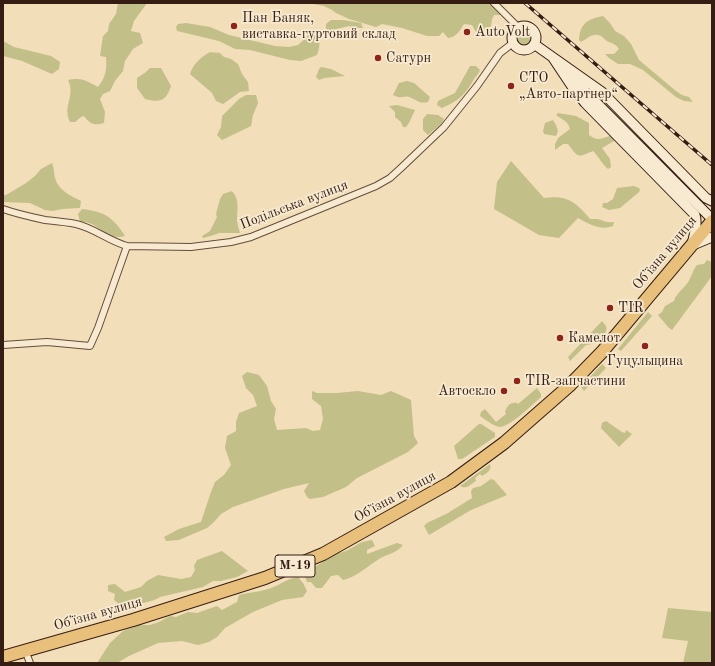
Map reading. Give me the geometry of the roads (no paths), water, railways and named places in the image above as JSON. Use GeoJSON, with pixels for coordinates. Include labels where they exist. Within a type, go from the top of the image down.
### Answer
{"type":"FeatureCollection","features":[{"type":"Feature","properties":{"kind":"highway","name":"Обʼїзна вулиця"},"geometry":{"type":"LineString","coordinates":[[3,657],[132,620],[266,578],[323,554],[451,482],[504,443],[569,386],[602,352],[692,246],[711,221]]}},
{"type":"Feature","properties":{"kind":"street"},"geometry":{"type":"LineString","coordinates":[[494,3],[518,27]]}},
{"type":"Feature","properties":{"kind":"street"},"geometry":{"type":"LineString","coordinates":[[526,26],[533,30],[536,37],[534,44],[529,49],[522,50],[513,43],[512,36],[518,27],[526,26]]}},
{"type":"Feature","properties":{"kind":"street","name":"Подільська вулиця"},"geometry":{"type":"LineString","coordinates":[[3,209],[46,220],[77,224],[127,246],[191,247],[231,242],[252,237],[376,186],[390,178],[444,127],[477,86],[500,53],[513,43]]}},
{"type":"Feature","properties":{"kind":"street"},"geometry":{"type":"LineString","coordinates":[[534,44],[602,92],[706,198],[712,201]]}},
{"type":"Feature","properties":{"kind":"street"},"geometry":{"type":"LineString","coordinates":[[553,58],[711,221]]}},
{"type":"Feature","properties":{"kind":"street"},"geometry":{"type":"LineString","coordinates":[[553,58],[585,103],[695,215],[696,224],[692,246]]}},
{"type":"Feature","properties":{"kind":"street"},"geometry":{"type":"LineString","coordinates":[[692,246],[712,237]]}},
{"type":"Feature","properties":{"kind":"street"},"geometry":{"type":"LineString","coordinates":[[3,345],[47,342],[90,346],[98,328],[127,246]]}},
{"type":"Feature","properties":{"kind":"street"},"geometry":{"type":"LineString","coordinates":[[25,650],[30,663]]}},
{"type":"Feature","properties":{"kind":"railway"},"geometry":{"type":"LineString","coordinates":[[525,3],[712,165]]}},
{"type":"Feature","properties":{"kind":"place","name":"Пан Баняк, виставка-гуртовий склад"},"geometry":{"type":"Point","coordinates":[234,26]}},
{"type":"Feature","properties":{"kind":"place","name":"AutoVolt"},"geometry":{"type":"Point","coordinates":[467,32]}},
{"type":"Feature","properties":{"kind":"place","name":"Сатурн"},"geometry":{"type":"Point","coordinates":[378,58]}},
{"type":"Feature","properties":{"kind":"place","name":"СТО „Авто-партнер“"},"geometry":{"type":"Point","coordinates":[511,86]}},
{"type":"Feature","properties":{"kind":"place","name":"TIR"},"geometry":{"type":"Point","coordinates":[610,308]}},
{"type":"Feature","properties":{"kind":"place","name":"Камелот"},"geometry":{"type":"Point","coordinates":[560,338]}},
{"type":"Feature","properties":{"kind":"place","name":"Гуцульщина"},"geometry":{"type":"Point","coordinates":[645,346]}},
{"type":"Feature","properties":{"kind":"place","name":"TIR-запчастини"},"geometry":{"type":"Point","coordinates":[517,381]}},
{"type":"Feature","properties":{"kind":"place","name":"Автоскло"},"geometry":{"type":"Point","coordinates":[504,391]}}]}
